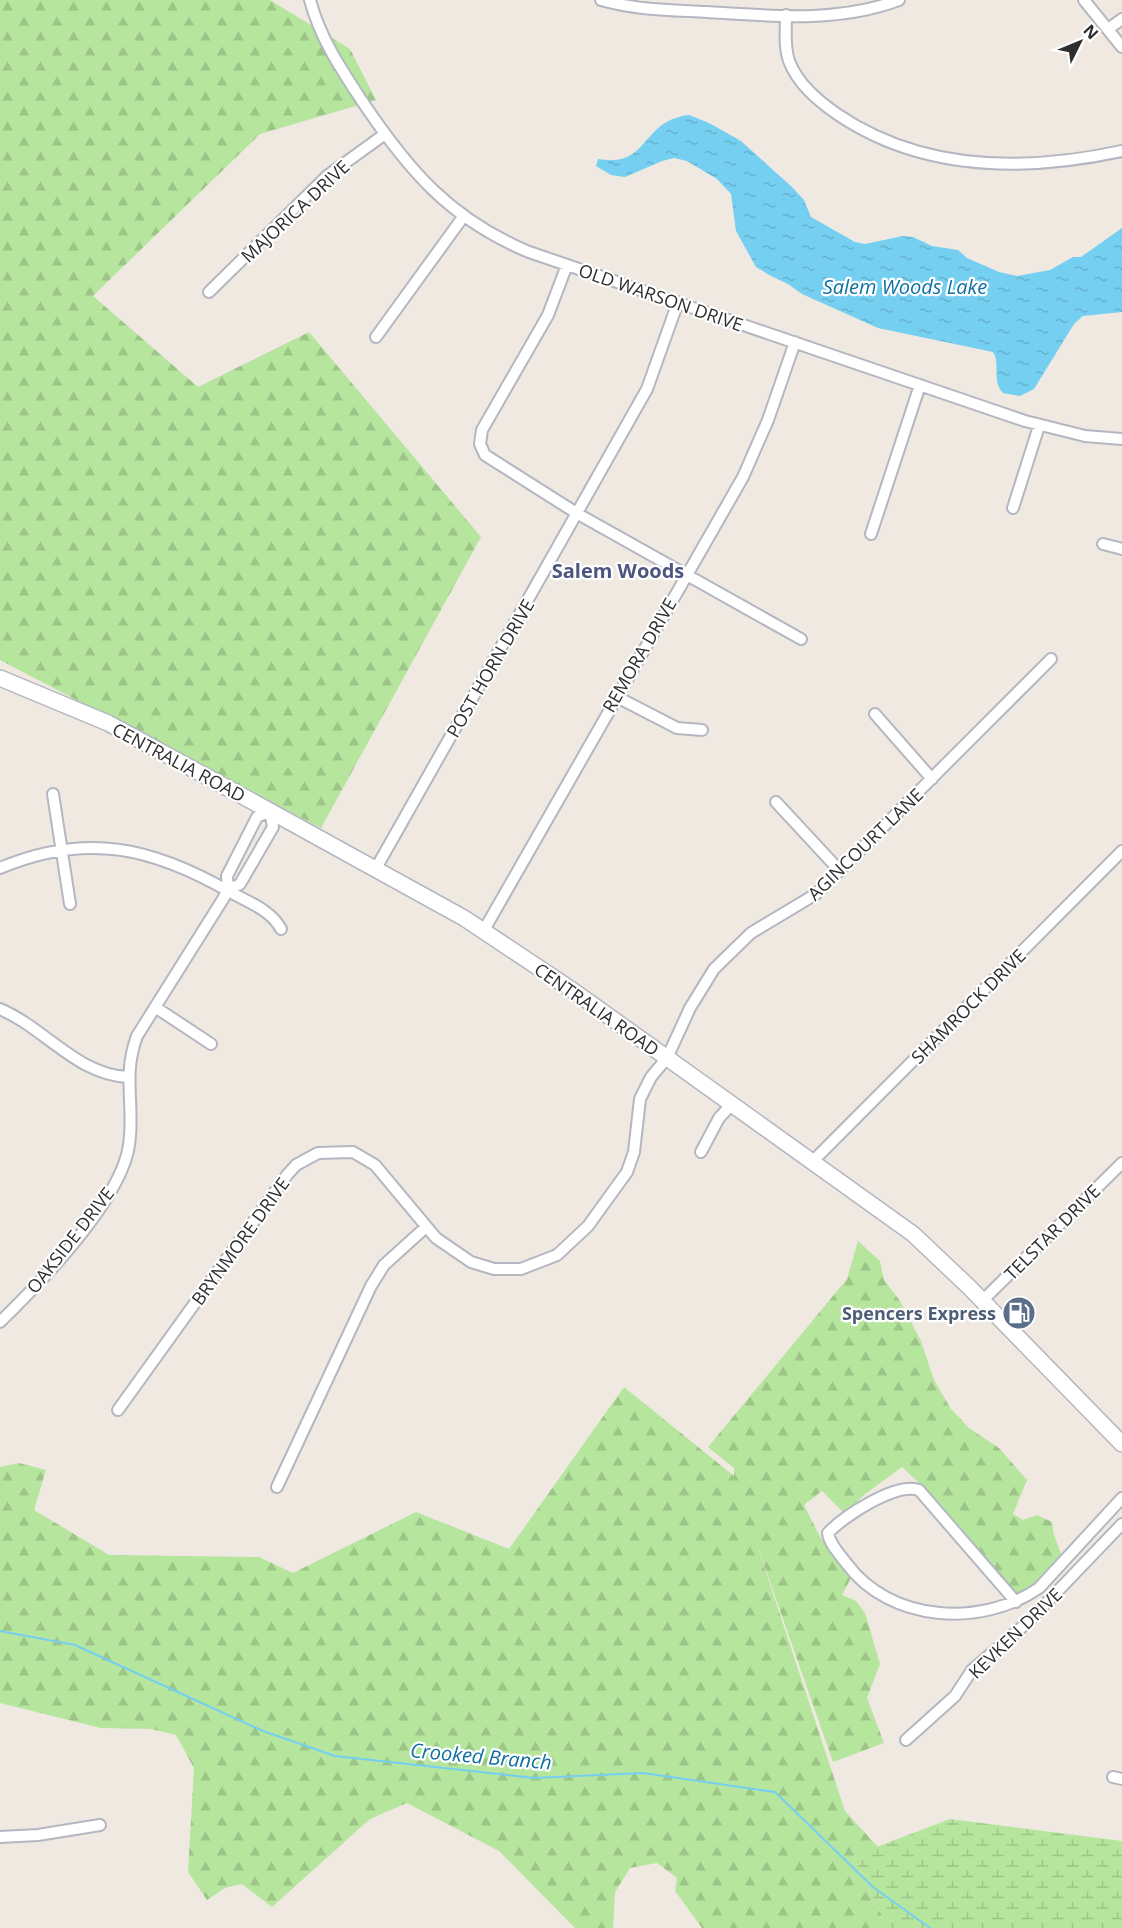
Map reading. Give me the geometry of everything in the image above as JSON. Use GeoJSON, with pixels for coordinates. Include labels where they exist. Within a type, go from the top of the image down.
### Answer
{"type":"FeatureCollection","features":[{"type":"Feature","properties":{"kind":"main road","name":"CENTRALIA ROAD"},"geometry":{"type":"LineString","coordinates":[[0,678],[108,723],[484,930],[913,1234],[1122,1444]]}},
{"type":"Feature","properties":{"kind":"street"},"geometry":{"type":"LineString","coordinates":[[601,0],[630,7],[688,6],[786,15],[842,14],[899,0]]}},
{"type":"Feature","properties":{"kind":"street"},"geometry":{"type":"LineString","coordinates":[[1084,0],[1122,47]]}},
{"type":"Feature","properties":{"kind":"street","name":"OLD WARSON DRIVE"},"geometry":{"type":"LineString","coordinates":[[314,1],[334,59],[385,134],[422,182],[463,217],[506,242],[567,265],[1039,426],[1085,436],[1122,439]]}},
{"type":"Feature","properties":{"kind":"street"},"geometry":{"type":"LineString","coordinates":[[786,15],[788,58],[800,81],[820,102],[887,141],[957,161],[1000,165],[1059,162],[1122,151]]}},
{"type":"Feature","properties":{"kind":"street"},"geometry":{"type":"LineString","coordinates":[[1108,29],[1122,19]]}},
{"type":"Feature","properties":{"kind":"street","name":"MAJORICA DRIVE"},"geometry":{"type":"LineString","coordinates":[[209,292],[327,176],[385,134]]}},
{"type":"Feature","properties":{"kind":"street"},"geometry":{"type":"LineString","coordinates":[[376,337],[463,217]]}},
{"type":"Feature","properties":{"kind":"street"},"geometry":{"type":"LineString","coordinates":[[567,265],[548,315],[482,430],[482,449],[490,460],[578,514],[801,639]]}},
{"type":"Feature","properties":{"kind":"street","name":"POST HORN DRIVE"},"geometry":{"type":"LineString","coordinates":[[375,870],[647,389],[678,302]]}},
{"type":"Feature","properties":{"kind":"street","name":"REMORA DRIVE"},"geometry":{"type":"LineString","coordinates":[[484,930],[757,449],[795,342]]}},
{"type":"Feature","properties":{"kind":"street"},"geometry":{"type":"LineString","coordinates":[[871,534],[920,385]]}},
{"type":"Feature","properties":{"kind":"street"},"geometry":{"type":"LineString","coordinates":[[1013,508],[1039,426]]}},
{"type":"Feature","properties":{"kind":"street"},"geometry":{"type":"LineString","coordinates":[[1103,544],[1122,549]]}},
{"type":"Feature","properties":{"kind":"street","name":"AGINCOURT LANE"},"geometry":{"type":"LineString","coordinates":[[667,1058],[702,986],[725,957],[751,933],[808,900],[840,872],[1051,659]]}},
{"type":"Feature","properties":{"kind":"street"},"geometry":{"type":"LineString","coordinates":[[615,696],[676,728],[702,730]]}},
{"type":"Feature","properties":{"kind":"street"},"geometry":{"type":"LineString","coordinates":[[875,714],[932,779]]}},
{"type":"Feature","properties":{"kind":"street"},"geometry":{"type":"LineString","coordinates":[[53,794],[70,904]]}},
{"type":"Feature","properties":{"kind":"street"},"geometry":{"type":"LineString","coordinates":[[776,802],[840,872]]}},
{"type":"Feature","properties":{"kind":"street","name":"OAKSIDE DRIVE"},"geometry":{"type":"LineString","coordinates":[[0,1322],[61,1257],[92,1217],[124,1168],[131,1134],[129,1061],[137,1036],[228,890],[240,884],[273,827],[270,811],[257,818],[227,876],[228,890]]}},
{"type":"Feature","properties":{"kind":"street"},"geometry":{"type":"LineString","coordinates":[[0,868],[25,858],[62,849],[111,847],[148,854],[168,860],[228,890],[268,914],[281,929]]}},
{"type":"Feature","properties":{"kind":"street","name":"SHAMROCK DRIVE"},"geometry":{"type":"LineString","coordinates":[[813,1161],[1122,851]]}},
{"type":"Feature","properties":{"kind":"street"},"geometry":{"type":"LineString","coordinates":[[155,1007],[210,1044]]}},
{"type":"Feature","properties":{"kind":"street"},"geometry":{"type":"LineString","coordinates":[[0,1009],[30,1024],[83,1065],[107,1074],[128,1077]]}},
{"type":"Feature","properties":{"kind":"street","name":"BRYNMORE DRIVE"},"geometry":{"type":"LineString","coordinates":[[118,1410],[287,1175],[308,1157],[341,1150],[366,1157],[426,1227],[452,1251],[471,1262],[494,1269],[521,1269],[557,1255],[588,1226],[627,1172],[634,1152],[640,1099],[651,1077],[667,1058]]}},
{"type":"Feature","properties":{"kind":"street"},"geometry":{"type":"LineString","coordinates":[[701,1152],[718,1118],[732,1104]]}},
{"type":"Feature","properties":{"kind":"street","name":"TELSTAR DRIVE"},"geometry":{"type":"LineString","coordinates":[[981,1301],[1122,1163]]}},
{"type":"Feature","properties":{"kind":"street"},"geometry":{"type":"LineString","coordinates":[[277,1487],[371,1286],[384,1265],[426,1227]]}},
{"type":"Feature","properties":{"kind":"street"},"geometry":{"type":"LineString","coordinates":[[1016,1602],[919,1490],[899,1489],[855,1512],[828,1533],[831,1543],[858,1579],[898,1603],[932,1611],[966,1614],[1016,1602],[1050,1579],[1122,1498]]}},
{"type":"Feature","properties":{"kind":"street","name":"KEVKEN DRIVE"},"geometry":{"type":"LineString","coordinates":[[906,1740],[955,1696],[972,1670],[1028,1622],[1122,1524]]}},
{"type":"Feature","properties":{"kind":"street"},"geometry":{"type":"LineString","coordinates":[[0,1837],[39,1835],[100,1825]]}},
{"type":"Feature","properties":{"kind":"green space"},"geometry":{"type":"Polygon","coordinates":[[[0,0],[270,0],[350,49],[376,100],[260,134],[93,296],[198,387],[309,332],[481,537],[321,828],[0,660],[0,0]]]}},
{"type":"Feature","properties":{"kind":"green space"},"geometry":{"type":"Polygon","coordinates":[[[858,1241],[880,1261],[884,1280],[900,1301],[921,1341],[934,1380],[951,1409],[969,1428],[999,1448],[1027,1480],[1013,1514],[1023,1520],[1037,1515],[1052,1522],[1062,1557],[1037,1584],[1016,1596],[920,1484],[902,1467],[864,1495],[845,1514],[822,1491],[804,1505],[820,1537],[852,1576],[842,1595],[856,1601],[865,1613],[880,1664],[867,1698],[884,1743],[833,1762],[755,1539],[845,1811],[878,1847],[853,1856],[888,1928],[702,1928],[675,1891],[677,1878],[657,1863],[630,1868],[615,1892],[613,1928],[575,1928],[499,1851],[407,1803],[370,1819],[272,1907],[242,1884],[225,1888],[207,1900],[188,1872],[194,1768],[176,1735],[151,1729],[101,1728],[0,1703],[0,1467],[19,1463],[46,1470],[34,1510],[109,1555],[259,1557],[293,1573],[416,1512],[509,1549],[624,1387],[734,1476],[734,1468],[708,1447],[847,1279],[858,1241]]]}},
{"type":"Feature","properties":{"kind":"green space"},"geometry":{"type":"Polygon","coordinates":[[[950,1819],[1122,1841],[1122,1928],[888,1928],[853,1856],[950,1819]]]}},
{"type":"Feature","properties":{"kind":"water","name":"Salem Woods Lake"},"geometry":{"type":"Polygon","coordinates":[[[689,115],[741,141],[804,200],[811,217],[855,242],[865,244],[903,236],[913,237],[932,246],[958,250],[967,258],[999,272],[1017,276],[1050,270],[1073,257],[1081,257],[1122,228],[1122,312],[1083,316],[1074,324],[1034,389],[1020,396],[1003,393],[999,388],[993,352],[878,328],[802,294],[756,267],[736,231],[731,194],[717,179],[687,161],[674,158],[662,161],[625,177],[611,175],[596,166],[598,159],[615,160],[628,157],[661,126],[673,119],[689,115]]]}},
{"type":"Feature","properties":{"kind":"waterway","name":"Crooked Branch"},"geometry":{"type":"LineString","coordinates":[[0,1631],[75,1645],[263,1731],[335,1756],[534,1778],[643,1773],[775,1792],[873,1887],[930,1928]]}},
{"type":"Feature","properties":{"kind":"place","name":"Spencers Express"},"geometry":{"type":"Point","coordinates":[1019,1313]}},
{"type":"Feature","properties":{"kind":"district","name":"Salem Woods"},"geometry":{"type":"Point","coordinates":[618,570]}}]}
